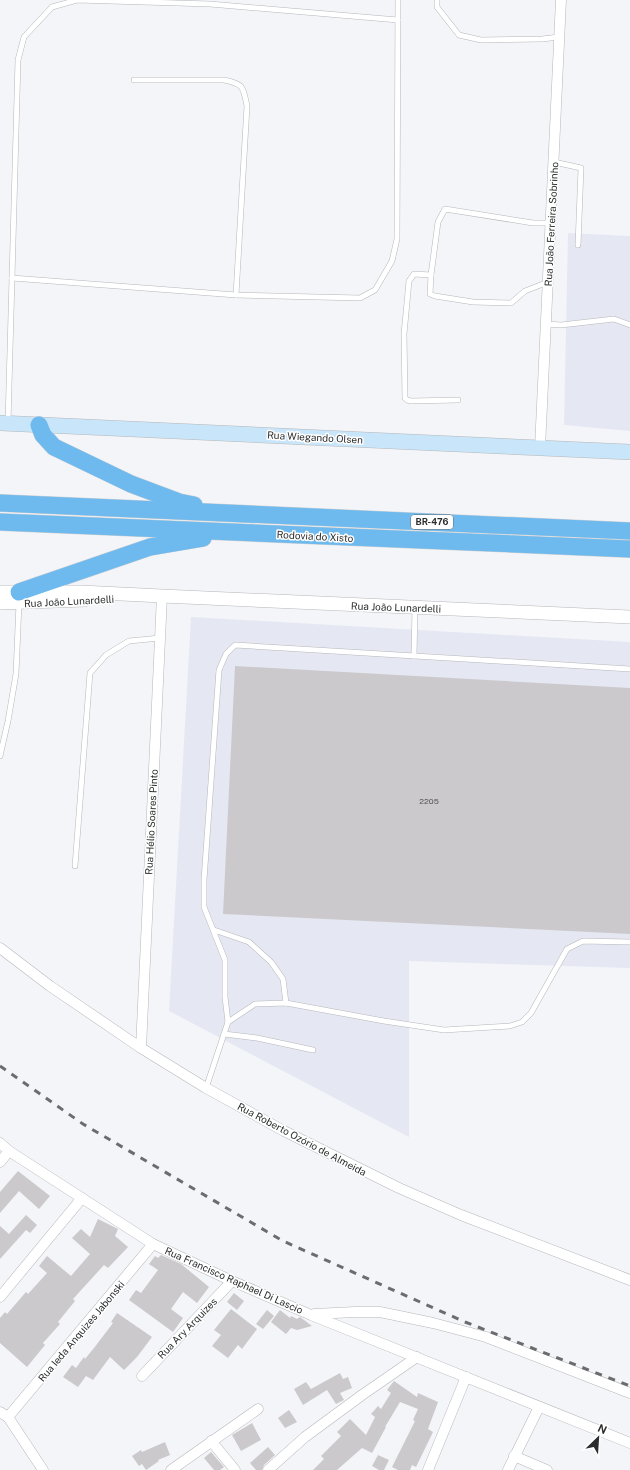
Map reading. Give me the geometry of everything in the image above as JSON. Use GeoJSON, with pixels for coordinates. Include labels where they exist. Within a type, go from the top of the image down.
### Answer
{"type":"FeatureCollection","features":[{"type":"Feature","properties":{"kind":"highway"},"geometry":{"type":"LineString","coordinates":[[39,425],[43,435],[54,447],[131,484],[179,502],[234,514]]}},
{"type":"Feature","properties":{"kind":"highway","name":"Rodovia do Xisto"},"geometry":{"type":"LineString","coordinates":[[0,503],[630,531]]}},
{"type":"Feature","properties":{"kind":"highway","name":"Rodovia do Xisto"},"geometry":{"type":"LineString","coordinates":[[0,522],[630,549]]}},
{"type":"Feature","properties":{"kind":"highway"},"geometry":{"type":"LineString","coordinates":[[19,598],[150,547],[235,532]]}},
{"type":"Feature","properties":{"kind":"main road","name":"Rua Wiegando Olsen"},"geometry":{"type":"LineString","coordinates":[[4,424],[630,452]]}},
{"type":"Feature","properties":{"kind":"street","name":"Rua João Ferreira Sobrinho"},"geometry":{"type":"LineString","coordinates":[[540,448],[561,0]]}},
{"type":"Feature","properties":{"kind":"street","name":"Rua João Lunardelli"},"geometry":{"type":"LineString","coordinates":[[0,592],[19,598]]}},
{"type":"Feature","properties":{"kind":"street","name":"Rua João Lunardelli"},"geometry":{"type":"LineString","coordinates":[[0,603],[19,598],[82,592],[630,617]]}},
{"type":"Feature","properties":{"kind":"street","name":"Rua Hélio Soares Pinto"},"geometry":{"type":"LineString","coordinates":[[141,1048],[162,596]]}},
{"type":"Feature","properties":{"kind":"street","name":"Rua Roberto Ozório de Almeida"},"geometry":{"type":"LineString","coordinates":[[0,948],[50,986],[141,1048],[206,1088],[290,1135],[398,1188],[630,1280]]}},
{"type":"Feature","properties":{"kind":"street","name":"Rua Francisco Raphael Di Lascio"},"geometry":{"type":"LineString","coordinates":[[0,1143],[9,1151],[153,1244],[232,1281],[311,1315],[329,1312],[380,1312],[433,1323],[486,1337],[630,1393]]}},
{"type":"Feature","properties":{"kind":"street"},"geometry":{"type":"LineString","coordinates":[[0,1162],[9,1151]]}},
{"type":"Feature","properties":{"kind":"street"},"geometry":{"type":"LineString","coordinates":[[0,1298],[82,1198]]}},
{"type":"Feature","properties":{"kind":"street","name":"Rua Ieda Anquizes Jabonski"},"geometry":{"type":"LineString","coordinates":[[4,1414],[153,1244]]}},
{"type":"Feature","properties":{"kind":"street","name":"Rua Ary Arquizes"},"geometry":{"type":"LineString","coordinates":[[142,1376],[232,1281]]}},
{"type":"Feature","properties":{"kind":"street"},"geometry":{"type":"LineString","coordinates":[[311,1315],[630,1443]]}},
{"type":"Feature","properties":{"kind":"street"},"geometry":{"type":"LineString","coordinates":[[268,1470],[305,1437],[417,1357]]}},
{"type":"Feature","properties":{"kind":"street"},"geometry":{"type":"LineString","coordinates":[[428,1470],[466,1376]]}},
{"type":"Feature","properties":{"kind":"street"},"geometry":{"type":"LineString","coordinates":[[508,1470],[539,1406]]}},
{"type":"Feature","properties":{"kind":"street"},"geometry":{"type":"LineString","coordinates":[[171,1470],[258,1409]]}},
{"type":"Feature","properties":{"kind":"street"},"geometry":{"type":"LineString","coordinates":[[4,1414],[43,1470]]}},
{"type":"Feature","properties":{"kind":"street"},"geometry":{"type":"LineString","coordinates":[[211,1442],[235,1470]]}},
{"type":"Feature","properties":{"kind":"street"},"geometry":{"type":"LineString","coordinates":[[514,1456],[547,1470]]}},
{"type":"Feature","properties":{"kind":"lane"},"geometry":{"type":"LineString","coordinates":[[4,424],[12,278],[18,60],[24,37],[52,7],[77,0],[210,4],[398,20]]}},
{"type":"Feature","properties":{"kind":"lane"},"geometry":{"type":"LineString","coordinates":[[12,278],[236,295],[360,298],[375,290],[392,262],[397,239],[398,0]]}},
{"type":"Feature","properties":{"kind":"lane"},"geometry":{"type":"LineString","coordinates":[[437,0],[437,7],[459,35],[481,40],[542,39],[559,37]]}},
{"type":"Feature","properties":{"kind":"lane"},"geometry":{"type":"LineString","coordinates":[[134,80],[224,80],[238,83],[244,89],[247,106],[236,295]]}},
{"type":"Feature","properties":{"kind":"lane"},"geometry":{"type":"LineString","coordinates":[[554,162],[581,168],[578,245]]}},
{"type":"Feature","properties":{"kind":"lane"},"geometry":{"type":"LineString","coordinates":[[548,282],[525,291],[511,303],[473,302],[430,294],[438,222],[445,210],[533,223],[551,223]]}},
{"type":"Feature","properties":{"kind":"lane"},"geometry":{"type":"LineString","coordinates":[[431,275],[414,274],[409,281],[404,334],[405,398],[411,401],[458,400]]}},
{"type":"Feature","properties":{"kind":"lane"},"geometry":{"type":"LineString","coordinates":[[546,324],[562,325],[614,319],[630,325]]}},
{"type":"Feature","properties":{"kind":"lane"},"geometry":{"type":"LineString","coordinates":[[0,756],[8,722],[16,674],[19,598]]}},
{"type":"Feature","properties":{"kind":"lane"},"geometry":{"type":"LineString","coordinates":[[414,656],[415,607]]}},
{"type":"Feature","properties":{"kind":"lane"},"geometry":{"type":"LineString","coordinates":[[75,866],[90,673],[106,655],[129,641],[160,638]]}},
{"type":"Feature","properties":{"kind":"lane"},"geometry":{"type":"LineString","coordinates":[[206,1088],[228,1022],[225,996],[225,960],[204,907],[204,880],[219,670],[226,654],[235,645],[630,669]]}},
{"type":"Feature","properties":{"kind":"lane"},"geometry":{"type":"LineString","coordinates":[[214,930],[249,942],[270,962],[283,980],[286,1002]]}},
{"type":"Feature","properties":{"kind":"lane"},"geometry":{"type":"LineString","coordinates":[[228,1022],[255,1004],[286,1002],[384,1021],[444,1030],[510,1026],[522,1022],[531,1013],[568,949],[583,941],[630,942]]}},
{"type":"Feature","properties":{"kind":"lane"},"geometry":{"type":"LineString","coordinates":[[224,1034],[256,1038],[313,1050]]}},
{"type":"Feature","properties":{"kind":"shaded area"},"geometry":{"type":"Polygon","coordinates":[[[568,233],[630,236],[630,431],[564,425],[568,233]]]}},
{"type":"Feature","properties":{"kind":"shaded area"},"geometry":{"type":"Polygon","coordinates":[[[191,617],[630,642],[630,968],[409,961],[409,1137],[169,1011],[191,617]]]}},
{"type":"Feature","properties":{"kind":"building"},"geometry":{"type":"Polygon","coordinates":[[[235,666],[630,688],[630,934],[223,914],[235,666]]]}},
{"type":"Feature","properties":{"kind":"building"},"geometry":{"type":"Polygon","coordinates":[[[18,1171],[50,1196],[39,1209],[19,1191],[0,1213],[0,1192],[18,1171]]]}},
{"type":"Feature","properties":{"kind":"building"},"geometry":{"type":"Polygon","coordinates":[[[26,1215],[37,1225],[30,1233],[26,1230],[0,1259],[0,1226],[9,1234],[26,1215]]]}},
{"type":"Feature","properties":{"kind":"building"},"geometry":{"type":"Polygon","coordinates":[[[98,1219],[118,1229],[115,1236],[128,1247],[108,1268],[104,1265],[73,1299],[75,1301],[58,1322],[60,1324],[43,1343],[45,1345],[27,1367],[0,1343],[0,1318],[5,1312],[7,1314],[26,1292],[28,1294],[47,1273],[39,1266],[47,1256],[71,1276],[90,1254],[72,1238],[81,1229],[90,1237],[98,1219]]]}},
{"type":"Feature","properties":{"kind":"building"},"geometry":{"type":"Polygon","coordinates":[[[161,1255],[181,1264],[209,1287],[197,1303],[183,1292],[171,1309],[183,1318],[173,1332],[129,1300],[136,1290],[141,1293],[158,1270],[149,1264],[155,1256],[158,1258],[161,1255]]]}},
{"type":"Feature","properties":{"kind":"building"},"geometry":{"type":"Polygon","coordinates":[[[234,1293],[244,1301],[237,1310],[227,1302],[234,1293]]]}},
{"type":"Feature","properties":{"kind":"building"},"geometry":{"type":"Polygon","coordinates":[[[231,1309],[257,1329],[242,1349],[238,1345],[228,1358],[212,1346],[221,1335],[214,1330],[231,1309]]]}},
{"type":"Feature","properties":{"kind":"building"},"geometry":{"type":"Polygon","coordinates":[[[267,1310],[274,1316],[263,1329],[256,1324],[267,1310]]]}},
{"type":"Feature","properties":{"kind":"building"},"geometry":{"type":"Polygon","coordinates":[[[280,1310],[290,1318],[291,1316],[297,1319],[300,1317],[312,1326],[297,1330],[291,1328],[286,1334],[271,1322],[280,1310]]]}},
{"type":"Feature","properties":{"kind":"building"},"geometry":{"type":"Polygon","coordinates":[[[117,1313],[152,1337],[137,1357],[124,1370],[110,1357],[93,1380],[86,1376],[78,1387],[63,1377],[72,1365],[76,1368],[84,1357],[85,1359],[113,1323],[111,1322],[117,1313]]]}},
{"type":"Feature","properties":{"kind":"building"},"geometry":{"type":"Polygon","coordinates":[[[340,1373],[343,1379],[348,1377],[352,1388],[340,1393],[344,1400],[336,1404],[327,1390],[303,1405],[294,1389],[306,1382],[311,1389],[340,1373]]]}},
{"type":"Feature","properties":{"kind":"building"},"geometry":{"type":"Polygon","coordinates":[[[394,1381],[417,1397],[418,1393],[438,1402],[428,1429],[433,1432],[416,1467],[412,1465],[410,1470],[398,1470],[392,1467],[415,1421],[413,1420],[418,1409],[400,1402],[372,1453],[362,1448],[337,1470],[313,1470],[324,1459],[321,1456],[341,1436],[337,1432],[350,1419],[366,1435],[375,1417],[371,1414],[378,1406],[381,1409],[391,1393],[387,1390],[394,1381]]]}},
{"type":"Feature","properties":{"kind":"building"},"geometry":{"type":"Polygon","coordinates":[[[289,1410],[297,1422],[285,1428],[278,1418],[289,1410]]]}},
{"type":"Feature","properties":{"kind":"building"},"geometry":{"type":"Polygon","coordinates":[[[252,1423],[261,1440],[241,1451],[232,1435],[252,1423]]]}},
{"type":"Feature","properties":{"kind":"building"},"geometry":{"type":"Polygon","coordinates":[[[165,1442],[170,1455],[158,1460],[159,1461],[146,1470],[142,1464],[139,1466],[132,1456],[141,1450],[142,1452],[165,1442]]]}},
{"type":"Feature","properties":{"kind":"building"},"geometry":{"type":"Polygon","coordinates":[[[268,1447],[275,1455],[264,1465],[262,1470],[256,1470],[250,1463],[268,1447]]]}},
{"type":"Feature","properties":{"kind":"building"},"geometry":{"type":"Polygon","coordinates":[[[211,1452],[224,1467],[220,1470],[214,1470],[204,1458],[211,1452]]]}},
{"type":"Feature","properties":{"kind":"building"},"geometry":{"type":"Polygon","coordinates":[[[378,1455],[389,1460],[384,1470],[379,1470],[372,1466],[378,1455]]]}},
{"type":"Feature","properties":{"kind":"railway"},"geometry":{"type":"LineString","coordinates":[[0,1066],[83,1124],[283,1241],[465,1322],[630,1386]]}}]}
